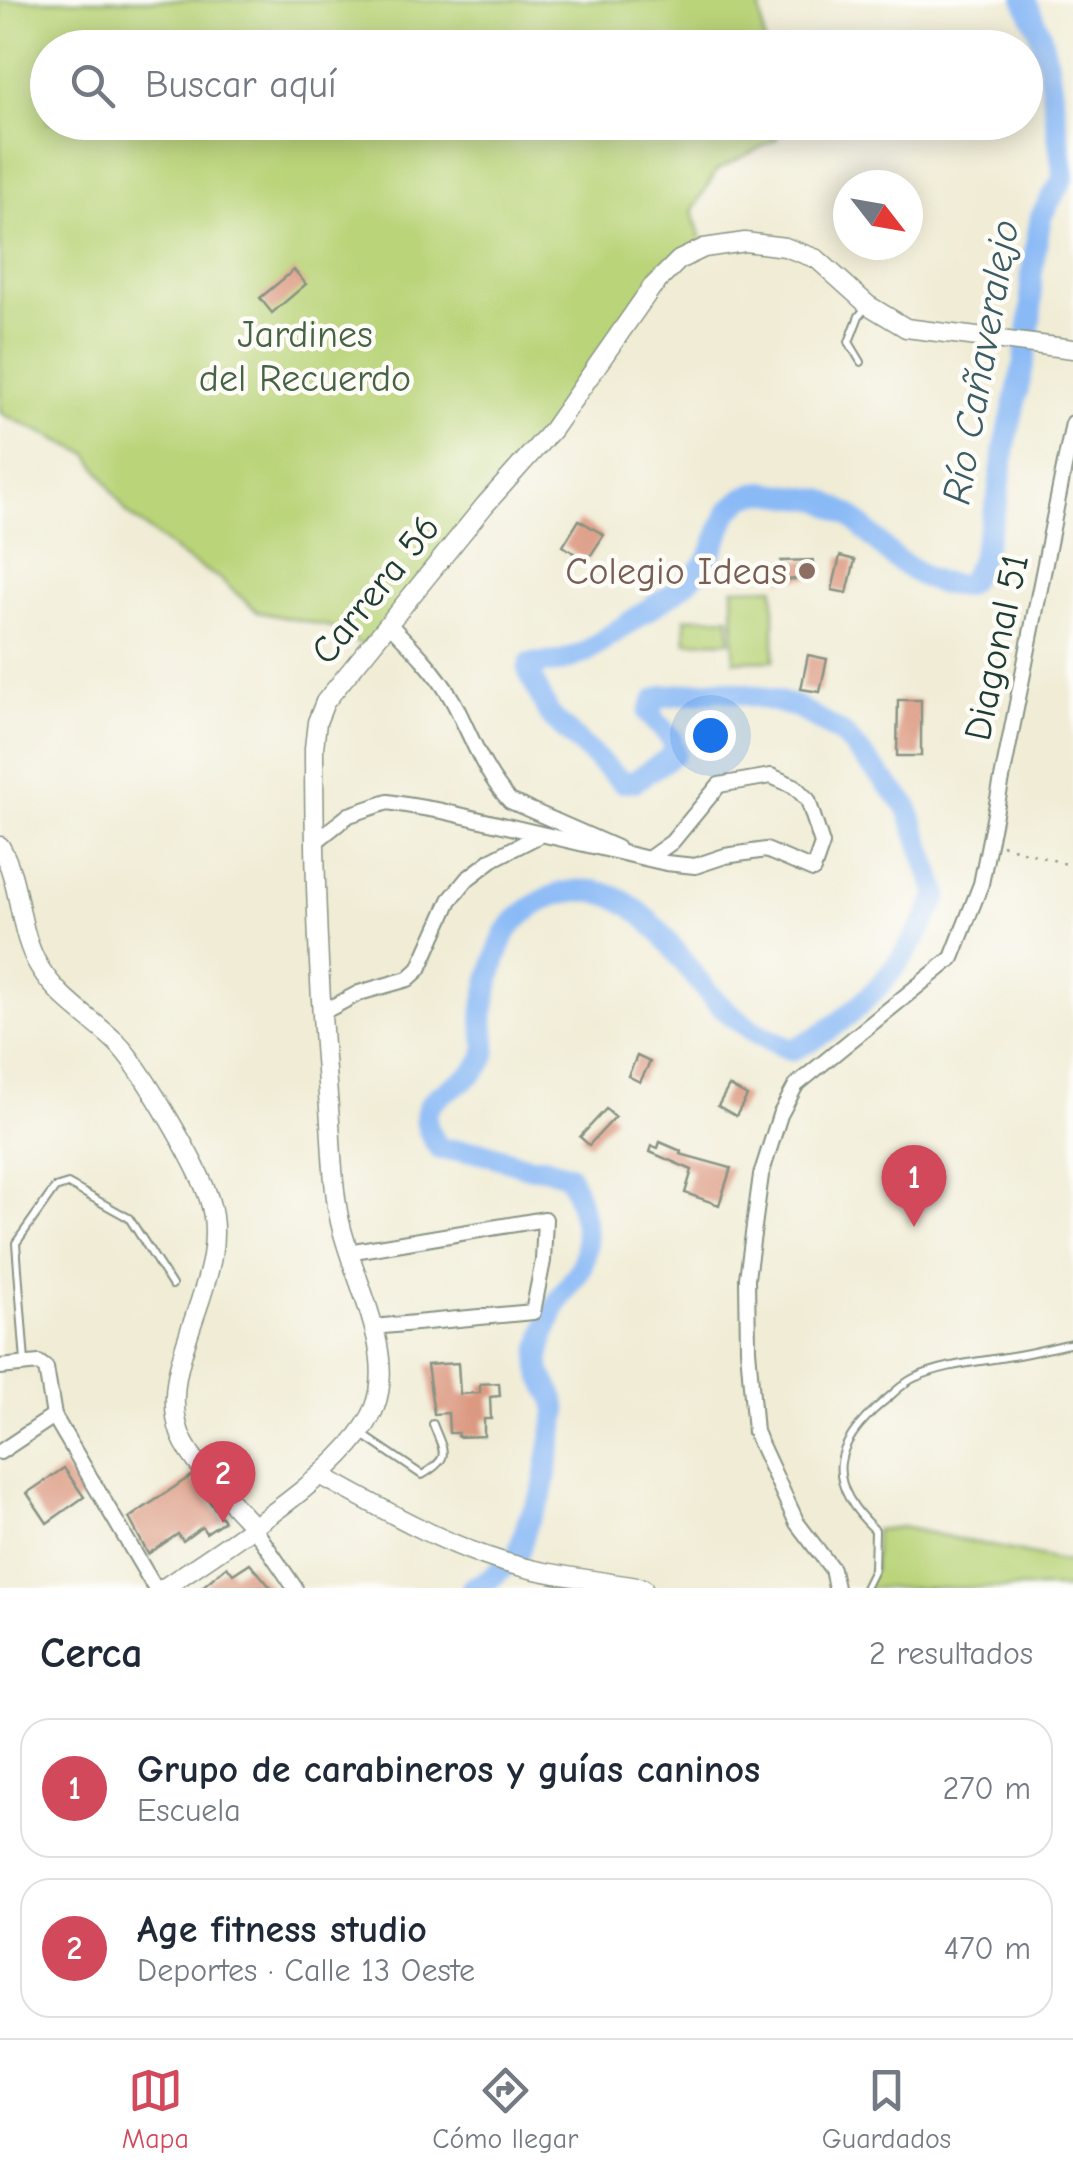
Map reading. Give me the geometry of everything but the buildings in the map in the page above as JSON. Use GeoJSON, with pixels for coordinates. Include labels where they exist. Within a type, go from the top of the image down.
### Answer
{"type":"FeatureCollection","features":[{"type":"Feature","properties":{"kind":"street","name":"Carrera 56"},"geometry":{"type":"LineString","coordinates":[[357,1436],[376,1404],[381,1364],[338,1215],[321,1013],[315,842],[314,748],[317,722],[325,702],[552,430],[652,287],[679,260],[704,248],[745,242],[785,247],[817,259],[868,305],[906,328],[1065,349]]}},
{"type":"Feature","properties":{"kind":"street","name":"Diagonal 51"},"geometry":{"type":"LineString","coordinates":[[836,1588],[832,1569],[797,1523],[755,1432],[747,1278],[761,1175],[780,1115],[796,1085],[952,958],[982,884],[1073,422]]}},
{"type":"Feature","properties":{"kind":"street"},"geometry":{"type":"LineString","coordinates":[[388,623],[452,699],[476,752],[510,801],[530,813],[602,840],[621,854]]}},
{"type":"Feature","properties":{"kind":"street"},"geometry":{"type":"LineString","coordinates":[[315,842],[349,815],[388,802],[442,810],[621,854],[695,866],[724,856],[766,850],[813,870],[822,844],[808,800],[794,786],[770,776],[719,785],[672,842],[651,857]]}},
{"type":"Feature","properties":{"kind":"street"},"geometry":{"type":"LineString","coordinates":[[321,1013],[359,993],[408,979],[419,969],[450,900],[467,880],[493,859],[540,835]]}},
{"type":"Feature","properties":{"kind":"street"},"geometry":{"type":"LineString","coordinates":[[0,846],[16,886],[28,944],[41,970],[67,1002],[118,1044],[194,1166],[209,1199],[216,1235],[175,1401],[182,1436],[295,1588]]}},
{"type":"Feature","properties":{"kind":"street"},"geometry":{"type":"LineString","coordinates":[[348,1252],[545,1219],[533,1312],[373,1327]]}},
{"type":"Feature","properties":{"kind":"street"},"geometry":{"type":"LineString","coordinates":[[0,1366],[32,1363],[46,1368],[54,1416],[154,1588]]}},
{"type":"Feature","properties":{"kind":"street"},"geometry":{"type":"LineString","coordinates":[[0,1452],[54,1416]]}},
{"type":"Feature","properties":{"kind":"street"},"geometry":{"type":"LineString","coordinates":[[164,1588],[320,1475],[357,1436]]}},
{"type":"Feature","properties":{"kind":"street"},"geometry":{"type":"LineString","coordinates":[[320,1475],[415,1526],[486,1557],[533,1570],[643,1588]]}},
{"type":"Feature","properties":{"kind":"lane"},"geometry":{"type":"LineString","coordinates":[[861,362],[850,342],[859,316],[868,305]]}},
{"type":"Feature","properties":{"kind":"lane"},"geometry":{"type":"LineString","coordinates":[[32,1363],[16,1243],[55,1188],[68,1184],[129,1218],[172,1285]]}},
{"type":"Feature","properties":{"kind":"lane"},"geometry":{"type":"LineString","coordinates":[[864,1588],[874,1570],[875,1530],[848,1500],[840,1477],[846,1440],[864,1418],[911,1380],[957,1364],[1018,1356],[1073,1342]]}},
{"type":"Feature","properties":{"kind":"lane"},"geometry":{"type":"LineString","coordinates":[[357,1436],[422,1474],[442,1463],[444,1456],[433,1424]]}},
{"type":"Feature","properties":{"kind":"path"},"geometry":{"type":"LineString","coordinates":[[991,842],[1073,866]]}},
{"type":"Feature","properties":{"kind":"green space","name":"Jardines del Recuerdo"},"geometry":{"type":"Polygon","coordinates":[[[0,0],[759,0],[763,30],[30,30],[30,140],[775,140],[717,170],[692,211],[704,248],[679,260],[368,649],[328,626],[258,612],[220,579],[183,557],[127,513],[88,454],[0,413],[0,0]]]}},
{"type":"Feature","properties":{"kind":"green space"},"geometry":{"type":"Polygon","coordinates":[[[774,587],[774,660],[734,661],[733,588],[774,587]]]}},
{"type":"Feature","properties":{"kind":"green space"},"geometry":{"type":"Polygon","coordinates":[[[729,617],[730,641],[686,642],[685,618],[729,617]]]}},
{"type":"Feature","properties":{"kind":"green space"},"geometry":{"type":"Polygon","coordinates":[[[902,1527],[1073,1563],[1073,1588],[865,1588],[874,1570],[875,1530],[902,1527]]]}},
{"type":"Feature","properties":{"kind":"waterway","name":"Río Cañaveralejo"},"geometry":{"type":"LineString","coordinates":[[1025,0],[1039,30]]}},
{"type":"Feature","properties":{"kind":"waterway","name":"Río Cañaveralejo"},"geometry":{"type":"LineString","coordinates":[[472,1588],[490,1579],[518,1554],[528,1521],[542,1495],[557,1412],[542,1376],[541,1348],[555,1308],[582,1265],[586,1242],[581,1208],[569,1175],[482,1152],[440,1149],[428,1129],[427,1113],[432,1102],[470,1076],[486,1050],[485,1000],[507,931],[522,915],[550,897],[582,891],[605,893],[643,916],[724,1009],[756,1032],[792,1050],[839,1022],[879,986],[912,943],[938,895],[907,806],[844,735],[797,707],[721,690],[664,696],[655,700],[649,714],[672,739],[675,752],[636,781],[622,782],[550,716],[528,670],[530,664],[559,662],[584,653],[679,589],[711,554],[728,512],[745,497],[762,492],[822,500],[851,516],[894,558],[922,576],[938,583],[968,583],[979,565],[997,502],[1024,362],[1041,216],[1064,177],[1043,45]]}},
{"type":"Feature","properties":{"kind":"place","name":"Colegio Ideas"},"geometry":{"type":"Point","coordinates":[807,571]}},
{"type":"Feature","properties":{"kind":"place","name":"Grupo de carabineros y guías caninos"},"geometry":{"type":"Point","coordinates":[914,1227]}},
{"type":"Feature","properties":{"kind":"place","name":"Age fitness studio"},"geometry":{"type":"Point","coordinates":[223,1523]}}]}
